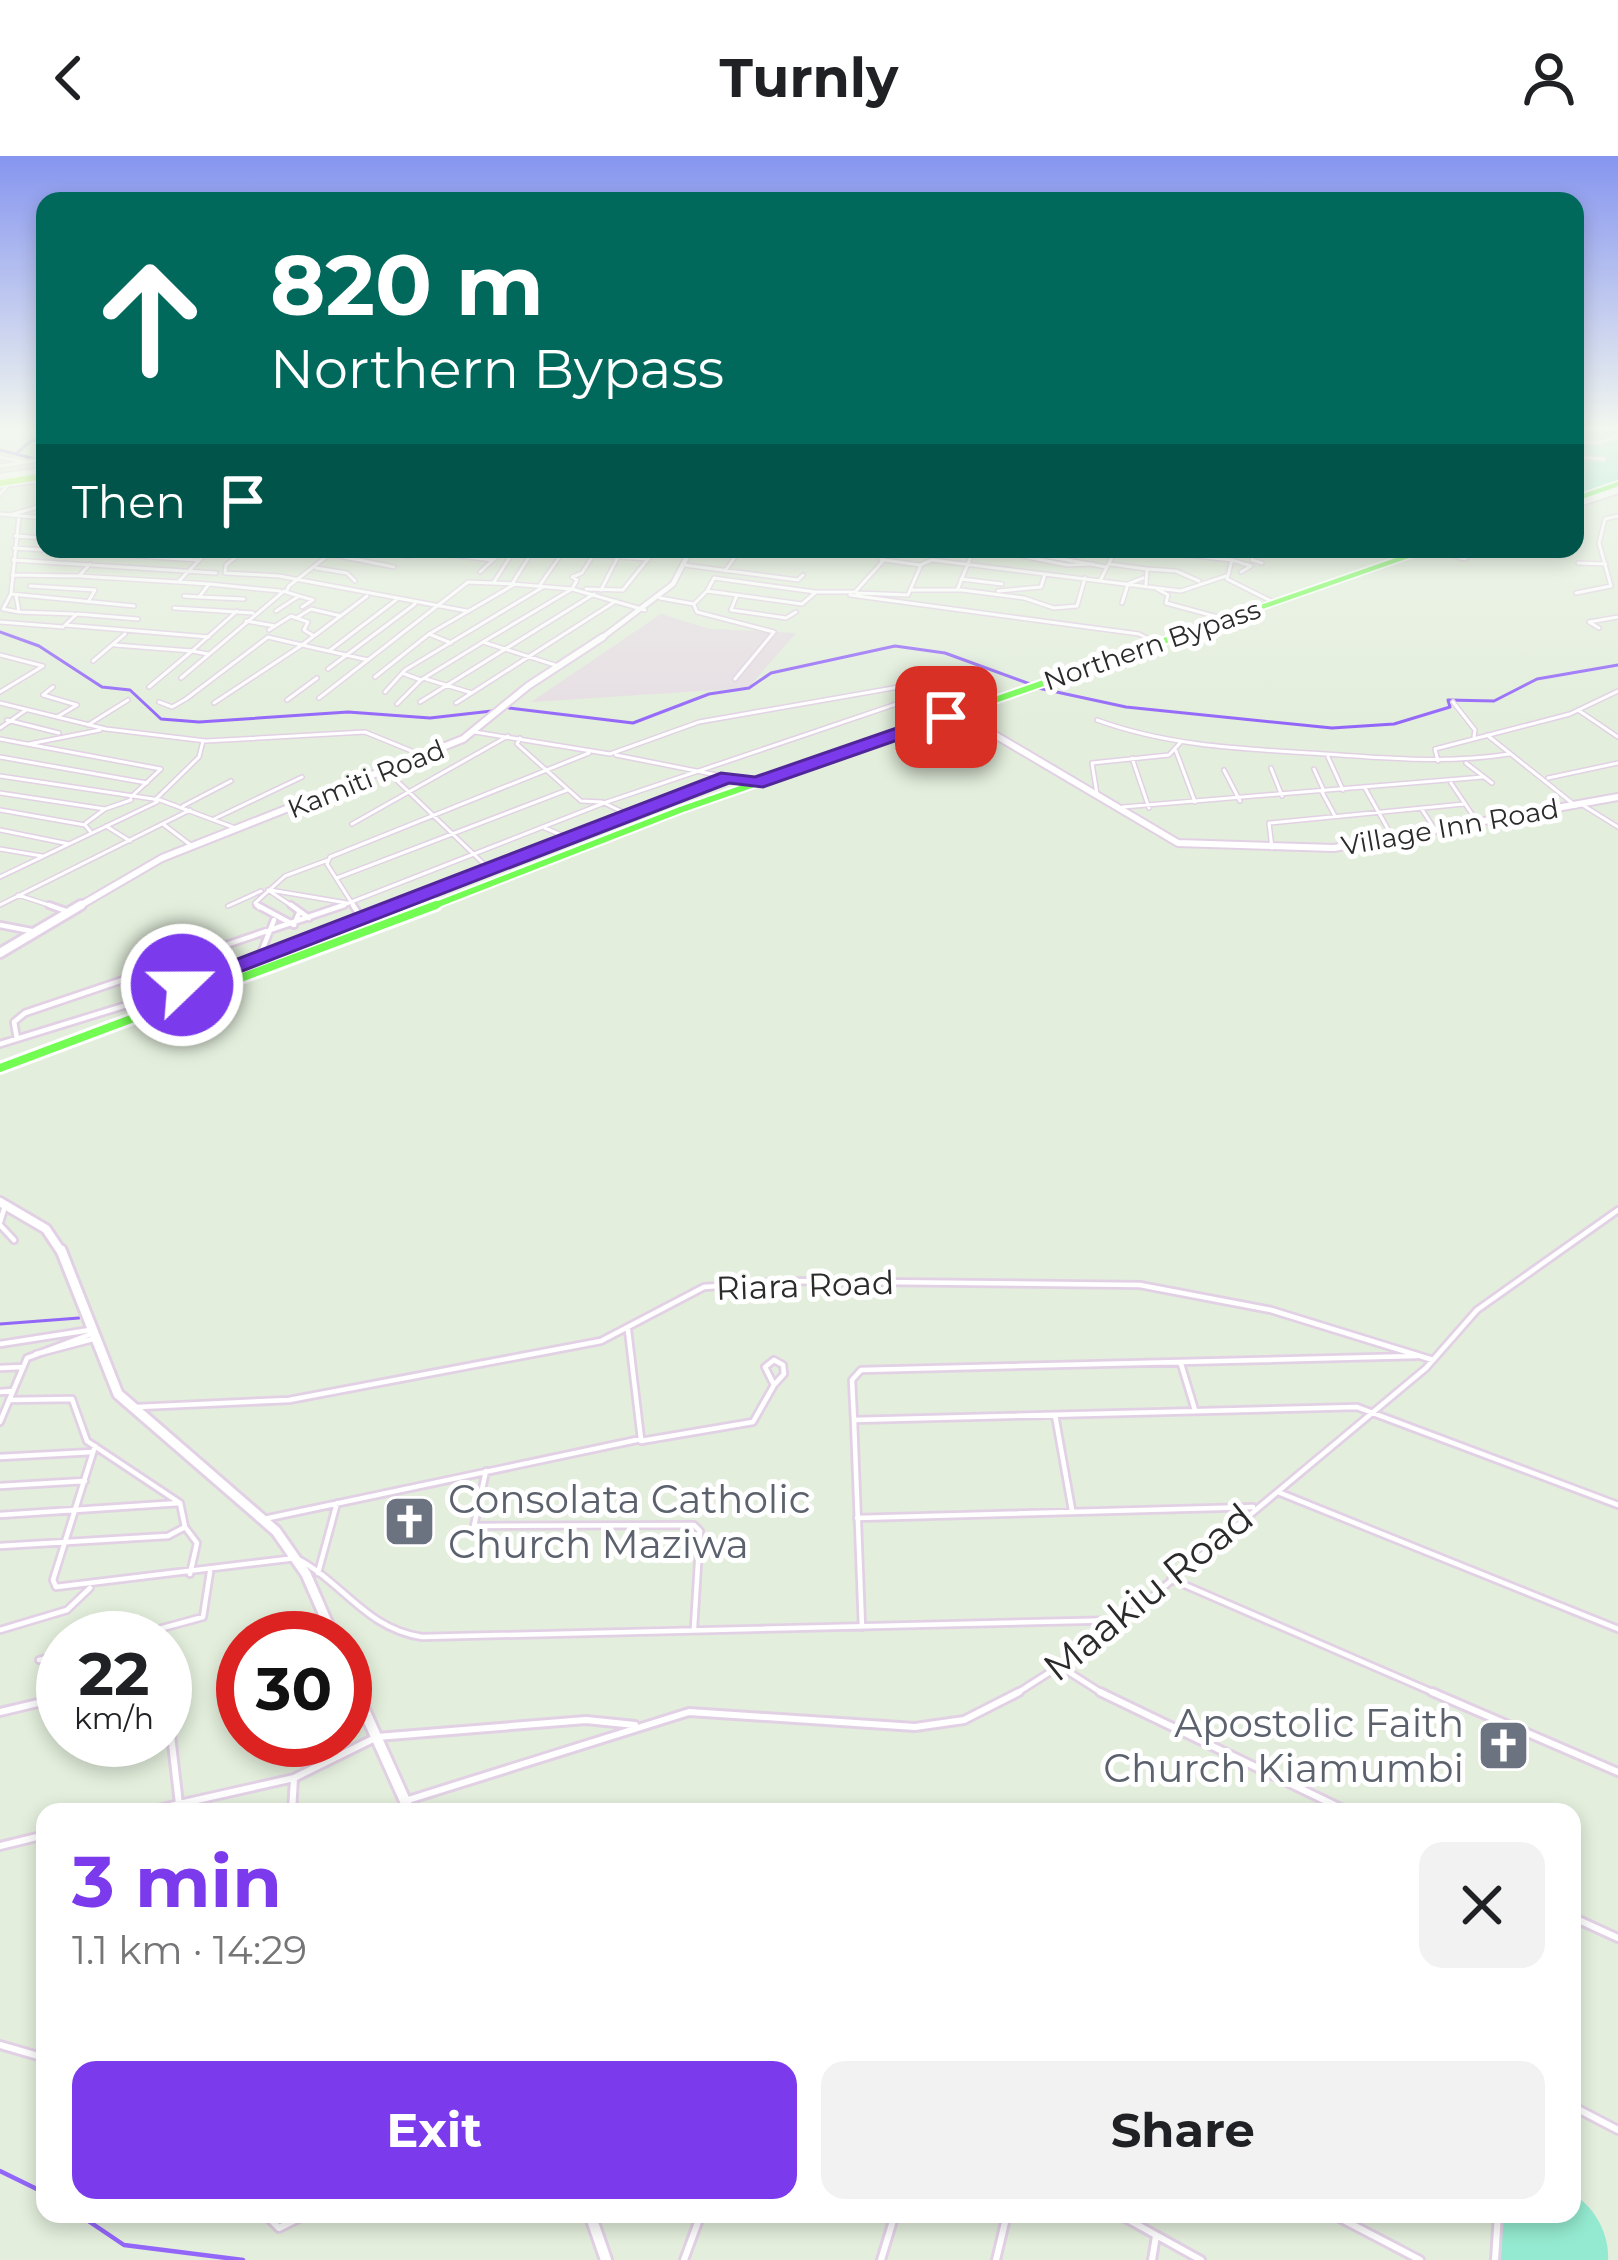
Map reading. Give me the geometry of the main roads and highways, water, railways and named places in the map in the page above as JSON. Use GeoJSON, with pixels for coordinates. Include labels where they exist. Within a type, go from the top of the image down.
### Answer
{"type":"FeatureCollection","features":[{"type":"Feature","properties":{"kind":"main road","name":"Kamiti Road"},"geometry":{"type":"LineString","coordinates":[[0,953],[66,911],[191,846],[424,757],[475,732],[558,666],[660,598],[688,558]]}},
{"type":"Feature","properties":{"kind":"main road","name":"Northern Bypass"},"geometry":{"type":"LineString","coordinates":[[0,1068],[596,841],[1402,558]]}},
{"type":"Feature","properties":{"kind":"main road","name":"Village Inn Road"},"geometry":{"type":"LineString","coordinates":[[958,713],[1174,843],[1326,849],[1618,796]]}},
{"type":"Feature","properties":{"kind":"main road"},"geometry":{"type":"LineString","coordinates":[[3,1204],[57,1241],[110,1381],[127,1406],[264,1519],[296,1558],[321,1611]]}},
{"type":"Feature","properties":{"kind":"main road"},"geometry":{"type":"LineString","coordinates":[[372,1726],[407,1803]]}},
{"type":"Feature","properties":{"kind":"main road"},"geometry":{"type":"LineString","coordinates":[[593,2223],[606,2260]]}},
{"type":"Feature","properties":{"kind":"waterway"},"geometry":{"type":"LineString","coordinates":[[0,632],[39,646],[102,687],[130,690],[161,719],[199,722],[348,712],[430,718],[492,711]]}},
{"type":"Feature","properties":{"kind":"waterway"},"geometry":{"type":"LineString","coordinates":[[509,708],[633,723],[709,694],[749,688],[771,673],[895,646],[945,653],[1030,684]]}},
{"type":"Feature","properties":{"kind":"waterway"},"geometry":{"type":"LineString","coordinates":[[1038,688],[1126,707],[1332,728],[1394,724],[1450,707],[1448,700],[1494,701],[1537,679],[1618,665]]}},
{"type":"Feature","properties":{"kind":"waterway"},"geometry":{"type":"LineString","coordinates":[[0,1324],[79,1318]]}},
{"type":"Feature","properties":{"kind":"waterway"},"geometry":{"type":"LineString","coordinates":[[0,2171],[36,2189]]}},
{"type":"Feature","properties":{"kind":"waterway"},"geometry":{"type":"LineString","coordinates":[[91,2223],[124,2245],[243,2260]]}},
{"type":"Feature","properties":{"kind":"place","name":"Consolata Catholic Church Maziwa"},"geometry":{"type":"Point","coordinates":[409,1521]}},
{"type":"Feature","properties":{"kind":"place","name":"Apostolic Faith Church Kiamumbi"},"geometry":{"type":"Point","coordinates":[1503,1745]}}]}
